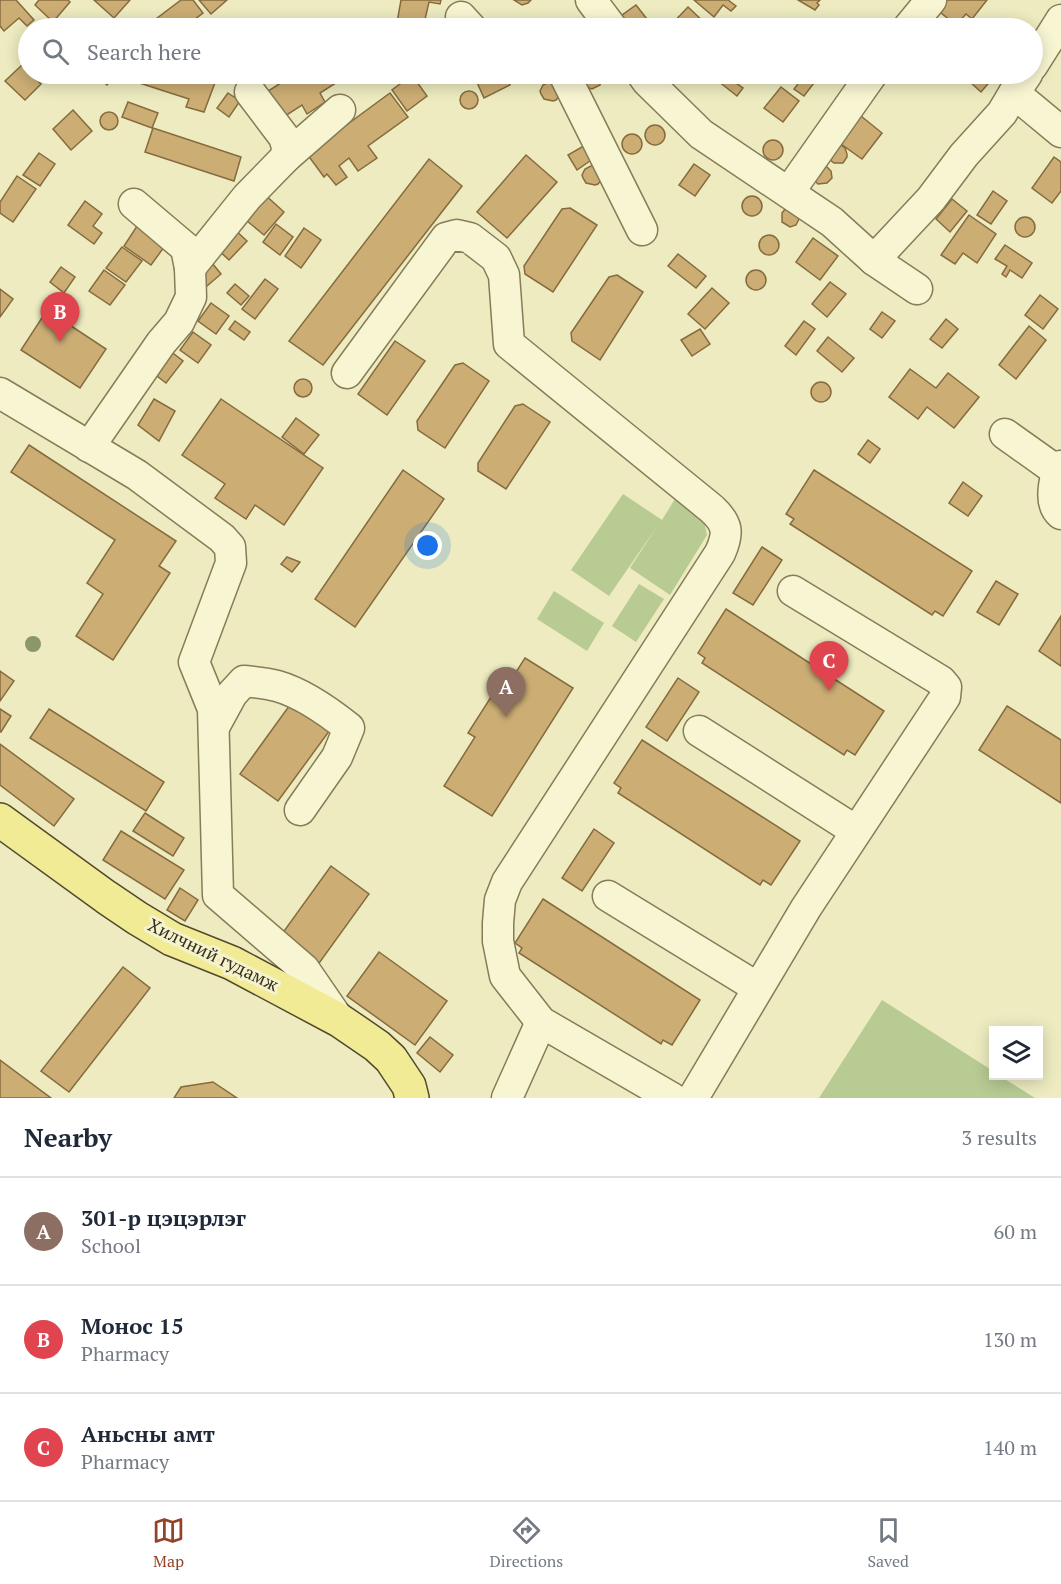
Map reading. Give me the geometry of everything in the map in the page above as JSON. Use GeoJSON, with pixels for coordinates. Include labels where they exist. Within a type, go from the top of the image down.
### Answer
{"type":"FeatureCollection","features":[{"type":"Feature","properties":{"kind":"main road","name":"Хилчний гудамж"},"geometry":{"type":"LineString","coordinates":[[0,820],[137,918],[172,939],[232,963],[339,1020],[377,1046],[391,1059],[409,1086],[412,1098]]}},
{"type":"Feature","properties":{"kind":"street"},"geometry":{"type":"LineString","coordinates":[[591,0],[604,18]]}},
{"type":"Feature","properties":{"kind":"street"},"geometry":{"type":"LineString","coordinates":[[916,18],[931,0]]}},
{"type":"Feature","properties":{"kind":"street"},"geometry":{"type":"LineString","coordinates":[[1043,49],[1061,20]]}},
{"type":"Feature","properties":{"kind":"street"},"geometry":{"type":"LineString","coordinates":[[569,84],[642,230]]}},
{"type":"Feature","properties":{"kind":"street"},"geometry":{"type":"LineString","coordinates":[[650,84],[702,134],[832,222],[874,260],[917,289]]}},
{"type":"Feature","properties":{"kind":"street"},"geometry":{"type":"LineString","coordinates":[[789,192],[865,84]]}},
{"type":"Feature","properties":{"kind":"street"},"geometry":{"type":"LineString","coordinates":[[874,260],[931,199],[964,155],[1002,113],[1020,84]]}},
{"type":"Feature","properties":{"kind":"street"},"geometry":{"type":"LineString","coordinates":[[1022,84],[1061,132]]}},
{"type":"Feature","properties":{"kind":"street"},"geometry":{"type":"LineString","coordinates":[[250,92],[284,137],[287,147],[285,157]]}},
{"type":"Feature","properties":{"kind":"street"},"geometry":{"type":"LineString","coordinates":[[190,268],[247,197],[285,157],[340,110]]}},
{"type":"Feature","properties":{"kind":"street"},"geometry":{"type":"LineString","coordinates":[[89,447],[161,343],[179,322],[191,297],[190,268],[186,248],[134,204]]}},
{"type":"Feature","properties":{"kind":"street"},"geometry":{"type":"LineString","coordinates":[[347,373],[447,238],[457,235],[470,238],[496,258],[504,275],[509,344],[712,509],[723,521],[727,534],[720,553],[502,891],[498,911],[498,941],[505,976],[541,1022],[672,1098]]}},
{"type":"Feature","properties":{"kind":"street"},"geometry":{"type":"LineString","coordinates":[[0,393],[137,475],[222,537],[230,547],[231,563],[194,662],[213,709],[218,895],[303,969],[339,1020]]}},
{"type":"Feature","properties":{"kind":"street"},"geometry":{"type":"LineString","coordinates":[[1005,434],[1059,468],[1054,483],[1054,498],[1057,510],[1061,514]]}},
{"type":"Feature","properties":{"kind":"street"},"geometry":{"type":"LineString","coordinates":[[693,1098],[806,908],[945,697],[946,687],[941,681],[793,591]]}},
{"type":"Feature","properties":{"kind":"street"},"geometry":{"type":"LineString","coordinates":[[214,727],[232,694],[244,681],[277,686],[295,693],[350,728],[337,757],[300,810]]}},
{"type":"Feature","properties":{"kind":"street"},"geometry":{"type":"LineString","coordinates":[[699,731],[856,831]]}},
{"type":"Feature","properties":{"kind":"street"},"geometry":{"type":"LineString","coordinates":[[609,896],[758,988]]}},
{"type":"Feature","properties":{"kind":"street"},"geometry":{"type":"LineString","coordinates":[[507,1098],[541,1022]]}},
{"type":"Feature","properties":{"kind":"green space"},"geometry":{"type":"Polygon","coordinates":[[[623,494],[662,520],[675,499],[704,521],[707,535],[670,595],[630,568],[658,525],[609,596],[571,570],[623,494]]]}},
{"type":"Feature","properties":{"kind":"green space"},"geometry":{"type":"Polygon","coordinates":[[[639,584],[664,599],[636,642],[612,626],[639,584]]]}},
{"type":"Feature","properties":{"kind":"green space"},"geometry":{"type":"Polygon","coordinates":[[[554,591],[604,623],[587,651],[537,619],[554,591]]]}},
{"type":"Feature","properties":{"kind":"green space"},"geometry":{"type":"Polygon","coordinates":[[[882,1000],[989,1068],[989,1080],[1006,1080],[1035,1098],[819,1098],[882,1000]]]}},
{"type":"Feature","properties":{"kind":"building"},"geometry":{"type":"Polygon","coordinates":[[[0,0],[16,0],[32,18],[18,18],[4,31],[0,26],[0,0]]]}},
{"type":"Feature","properties":{"kind":"building"},"geometry":{"type":"Polygon","coordinates":[[[39,0],[68,0],[70,2],[56,18],[49,18],[35,5],[39,0]]]}},
{"type":"Feature","properties":{"kind":"building"},"geometry":{"type":"Polygon","coordinates":[[[94,0],[130,0],[114,18],[94,0]]]}},
{"type":"Feature","properties":{"kind":"building"},"geometry":{"type":"Polygon","coordinates":[[[181,0],[193,0],[203,13],[196,18],[157,18],[181,0]]]}},
{"type":"Feature","properties":{"kind":"building"},"geometry":{"type":"Polygon","coordinates":[[[199,0],[227,0],[211,14],[199,0]]]}},
{"type":"Feature","properties":{"kind":"building"},"geometry":{"type":"Polygon","coordinates":[[[401,0],[441,0],[440,4],[429,2],[425,18],[398,18],[401,0]]]}},
{"type":"Feature","properties":{"kind":"building"},"geometry":{"type":"Polygon","coordinates":[[[514,0],[531,0],[522,5],[514,0]]]}},
{"type":"Feature","properties":{"kind":"building"},"geometry":{"type":"Polygon","coordinates":[[[694,0],[728,0],[736,6],[731,11],[723,5],[714,17],[694,0]]]}},
{"type":"Feature","properties":{"kind":"building"},"geometry":{"type":"Polygon","coordinates":[[[798,0],[820,0],[815,10],[798,0]]]}},
{"type":"Feature","properties":{"kind":"building"},"geometry":{"type":"Polygon","coordinates":[[[941,0],[987,0],[973,18],[966,14],[962,18],[947,18],[935,8],[941,0]]]}},
{"type":"Feature","properties":{"kind":"building"},"geometry":{"type":"Polygon","coordinates":[[[636,5],[646,18],[618,18],[636,5]]]}},
{"type":"Feature","properties":{"kind":"building"},"geometry":{"type":"Polygon","coordinates":[[[688,7],[700,18],[678,18],[688,7]]]}},
{"type":"Feature","properties":{"kind":"building"},"geometry":{"type":"Polygon","coordinates":[[[18,69],[18,84],[41,84],[25,100],[5,81],[18,69]]]}},
{"type":"Feature","properties":{"kind":"building"},"geometry":{"type":"Polygon","coordinates":[[[143,84],[214,84],[204,112],[186,107],[189,99],[143,84]]]}},
{"type":"Feature","properties":{"kind":"building"},"geometry":{"type":"Polygon","coordinates":[[[279,84],[334,84],[320,93],[325,102],[307,114],[302,105],[282,118],[265,93],[279,84]]]}},
{"type":"Feature","properties":{"kind":"building"},"geometry":{"type":"Polygon","coordinates":[[[400,84],[418,84],[427,96],[407,111],[392,90],[400,84]]]}},
{"type":"Feature","properties":{"kind":"building"},"geometry":{"type":"Polygon","coordinates":[[[478,84],[510,84],[510,85],[484,98],[478,84]]]}},
{"type":"Feature","properties":{"kind":"building"},"geometry":{"type":"Polygon","coordinates":[[[554,84],[560,95],[556,100],[544,99],[540,91],[543,85],[554,84]]]}},
{"type":"Feature","properties":{"kind":"building"},"geometry":{"type":"Polygon","coordinates":[[[585,84],[600,84],[592,89],[585,84]]]}},
{"type":"Feature","properties":{"kind":"building"},"geometry":{"type":"Polygon","coordinates":[[[722,84],[737,84],[743,88],[737,96],[722,84]]]}},
{"type":"Feature","properties":{"kind":"building"},"geometry":{"type":"Polygon","coordinates":[[[798,84],[813,84],[804,96],[794,89],[798,84]]]}},
{"type":"Feature","properties":{"kind":"building"},"geometry":{"type":"Polygon","coordinates":[[[972,84],[988,84],[981,92],[972,84]]]}},
{"type":"Feature","properties":{"kind":"building"},"geometry":{"type":"Polygon","coordinates":[[[781,87],[799,101],[783,122],[764,108],[781,87]]]}},
{"type":"Feature","properties":{"kind":"building"},"geometry":{"type":"Polygon","coordinates":[[[469,91],[475,94],[478,100],[475,106],[469,109],[463,106],[460,100],[463,94],[469,91]]]}},
{"type":"Feature","properties":{"kind":"building"},"geometry":{"type":"Polygon","coordinates":[[[228,93],[240,101],[229,117],[217,108],[228,93]]]}},
{"type":"Feature","properties":{"kind":"building"},"geometry":{"type":"Polygon","coordinates":[[[390,93],[408,117],[368,146],[377,158],[358,171],[349,158],[339,166],[347,177],[336,185],[327,174],[324,177],[307,154],[390,93]]]}},
{"type":"Feature","properties":{"kind":"building"},"geometry":{"type":"Polygon","coordinates":[[[128,102],[158,113],[152,128],[122,117],[128,102]]]}},
{"type":"Feature","properties":{"kind":"building"},"geometry":{"type":"Polygon","coordinates":[[[73,110],[92,131],[71,150],[53,129],[73,110]]]}},
{"type":"Feature","properties":{"kind":"building"},"geometry":{"type":"Polygon","coordinates":[[[109,112],[115,115],[118,121],[115,127],[109,130],[103,127],[100,121],[103,115],[109,112]]]}},
{"type":"Feature","properties":{"kind":"building"},"geometry":{"type":"Polygon","coordinates":[[[861,116],[882,133],[862,159],[841,144],[861,116]]]}},
{"type":"Feature","properties":{"kind":"building"},"geometry":{"type":"Polygon","coordinates":[[[655,125],[662,128],[665,135],[662,142],[655,145],[648,142],[645,135],[648,128],[655,125]]]}},
{"type":"Feature","properties":{"kind":"building"},"geometry":{"type":"Polygon","coordinates":[[[153,128],[241,157],[234,181],[145,152],[153,128]]]}},
{"type":"Feature","properties":{"kind":"building"},"geometry":{"type":"Polygon","coordinates":[[[632,134],[639,137],[642,144],[639,151],[632,154],[625,151],[622,144],[625,137],[632,134]]]}},
{"type":"Feature","properties":{"kind":"building"},"geometry":{"type":"Polygon","coordinates":[[[773,140],[780,143],[783,150],[780,157],[773,160],[766,157],[763,150],[766,143],[773,140]]]}},
{"type":"Feature","properties":{"kind":"building"},"geometry":{"type":"Polygon","coordinates":[[[587,144],[594,158],[577,170],[568,155],[587,144]]]}},
{"type":"Feature","properties":{"kind":"building"},"geometry":{"type":"Polygon","coordinates":[[[839,144],[845,148],[847,157],[843,163],[834,163],[829,159],[839,144]]]}},
{"type":"Feature","properties":{"kind":"building"},"geometry":{"type":"Polygon","coordinates":[[[39,153],[55,164],[40,186],[23,175],[39,153]]]}},
{"type":"Feature","properties":{"kind":"building"},"geometry":{"type":"Polygon","coordinates":[[[526,155],[557,182],[507,238],[477,212],[526,155]]]}},
{"type":"Feature","properties":{"kind":"building"},"geometry":{"type":"Polygon","coordinates":[[[1054,157],[1061,162],[1061,191],[1052,203],[1032,188],[1054,157]]]}},
{"type":"Feature","properties":{"kind":"building"},"geometry":{"type":"Polygon","coordinates":[[[429,159],[462,186],[323,365],[289,341],[429,159]]]}},
{"type":"Feature","properties":{"kind":"building"},"geometry":{"type":"Polygon","coordinates":[[[694,164],[710,175],[695,196],[679,185],[694,164]]]}},
{"type":"Feature","properties":{"kind":"building"},"geometry":{"type":"Polygon","coordinates":[[[824,164],[831,171],[832,178],[827,183],[818,184],[813,179],[824,164]]]}},
{"type":"Feature","properties":{"kind":"building"},"geometry":{"type":"Polygon","coordinates":[[[595,166],[602,179],[595,185],[586,183],[582,175],[585,169],[595,166]]]}},
{"type":"Feature","properties":{"kind":"building"},"geometry":{"type":"Polygon","coordinates":[[[17,176],[36,189],[13,222],[0,213],[0,202],[17,176]]]}},
{"type":"Feature","properties":{"kind":"building"},"geometry":{"type":"Polygon","coordinates":[[[993,191],[1007,201],[991,224],[977,215],[993,191]]]}},
{"type":"Feature","properties":{"kind":"building"},"geometry":{"type":"Polygon","coordinates":[[[262,192],[284,212],[264,235],[241,216],[262,192]]]}},
{"type":"Feature","properties":{"kind":"building"},"geometry":{"type":"Polygon","coordinates":[[[752,196],[759,199],[762,206],[759,213],[752,216],[745,213],[742,206],[745,199],[752,196]]]}},
{"type":"Feature","properties":{"kind":"building"},"geometry":{"type":"Polygon","coordinates":[[[952,199],[967,211],[950,232],[936,219],[952,199]]]}},
{"type":"Feature","properties":{"kind":"building"},"geometry":{"type":"Polygon","coordinates":[[[85,201],[102,214],[93,226],[102,233],[94,244],[68,225],[85,201]]]}},
{"type":"Feature","properties":{"kind":"building"},"geometry":{"type":"Polygon","coordinates":[[[570,208],[597,225],[553,292],[525,274],[524,266],[562,209],[570,208]]]}},
{"type":"Feature","properties":{"kind":"building"},"geometry":{"type":"Polygon","coordinates":[[[786,208],[800,217],[796,225],[790,227],[782,222],[782,213],[786,208]]]}},
{"type":"Feature","properties":{"kind":"building"},"geometry":{"type":"Polygon","coordinates":[[[969,215],[996,234],[977,263],[963,253],[955,264],[941,255],[969,215]]]}},
{"type":"Feature","properties":{"kind":"building"},"geometry":{"type":"Polygon","coordinates":[[[1025,217],[1032,220],[1035,227],[1032,234],[1025,237],[1018,234],[1015,227],[1018,220],[1025,217]]]}},
{"type":"Feature","properties":{"kind":"building"},"geometry":{"type":"Polygon","coordinates":[[[139,223],[167,243],[151,265],[124,246],[139,223]]]}},
{"type":"Feature","properties":{"kind":"building"},"geometry":{"type":"Polygon","coordinates":[[[276,224],[293,237],[280,255],[263,242],[276,224]]]}},
{"type":"Feature","properties":{"kind":"building"},"geometry":{"type":"Polygon","coordinates":[[[232,227],[247,241],[229,260],[214,246],[232,227]]]}},
{"type":"Feature","properties":{"kind":"building"},"geometry":{"type":"Polygon","coordinates":[[[304,228],[321,240],[301,268],[285,256],[304,228]]]}},
{"type":"Feature","properties":{"kind":"building"},"geometry":{"type":"Polygon","coordinates":[[[769,235],[776,238],[779,245],[776,252],[769,255],[762,252],[759,245],[762,238],[769,235]]]}},
{"type":"Feature","properties":{"kind":"building"},"geometry":{"type":"Polygon","coordinates":[[[813,238],[838,256],[820,280],[796,262],[813,238]]]}},
{"type":"Feature","properties":{"kind":"building"},"geometry":{"type":"Polygon","coordinates":[[[1005,245],[1032,263],[1022,278],[1010,270],[1006,277],[1002,274],[1007,266],[995,259],[1005,245]]]}},
{"type":"Feature","properties":{"kind":"building"},"geometry":{"type":"Polygon","coordinates":[[[122,247],[142,261],[126,282],[106,268],[122,247]]]}},
{"type":"Feature","properties":{"kind":"building"},"geometry":{"type":"Polygon","coordinates":[[[678,254],[706,276],[696,288],[668,266],[678,254]]]}},
{"type":"Feature","properties":{"kind":"building"},"geometry":{"type":"Polygon","coordinates":[[[212,263],[221,274],[207,286],[198,275],[212,263]]]}},
{"type":"Feature","properties":{"kind":"building"},"geometry":{"type":"Polygon","coordinates":[[[61,267],[75,277],[64,293],[50,282],[61,267]]]}},
{"type":"Feature","properties":{"kind":"building"},"geometry":{"type":"Polygon","coordinates":[[[104,270],[125,285],[110,305],[89,291],[104,270]]]}},
{"type":"Feature","properties":{"kind":"building"},"geometry":{"type":"Polygon","coordinates":[[[756,270],[763,273],[766,280],[763,287],[756,290],[749,287],[746,280],[749,273],[756,270]]]}},
{"type":"Feature","properties":{"kind":"building"},"geometry":{"type":"Polygon","coordinates":[[[617,275],[643,292],[600,360],[572,341],[571,333],[609,277],[617,275]]]}},
{"type":"Feature","properties":{"kind":"building"},"geometry":{"type":"Polygon","coordinates":[[[265,279],[278,289],[255,319],[242,309],[265,279]]]}},
{"type":"Feature","properties":{"kind":"building"},"geometry":{"type":"Polygon","coordinates":[[[830,282],[846,294],[827,317],[812,304],[830,282]]]}},
{"type":"Feature","properties":{"kind":"building"},"geometry":{"type":"Polygon","coordinates":[[[235,284],[249,296],[241,305],[227,293],[235,284]]]}},
{"type":"Feature","properties":{"kind":"building"},"geometry":{"type":"Polygon","coordinates":[[[712,288],[729,303],[705,329],[688,314],[712,288]]]}},
{"type":"Feature","properties":{"kind":"building"},"geometry":{"type":"Polygon","coordinates":[[[0,289],[13,299],[0,317],[0,289]]]}},
{"type":"Feature","properties":{"kind":"building"},"geometry":{"type":"Polygon","coordinates":[[[1040,295],[1058,309],[1043,329],[1025,315],[1040,295]]]}},
{"type":"Feature","properties":{"kind":"building"},"geometry":{"type":"Polygon","coordinates":[[[211,303],[229,316],[216,334],[198,321],[211,303]]]}},
{"type":"Feature","properties":{"kind":"building"},"geometry":{"type":"Polygon","coordinates":[[[47,310],[106,349],[80,388],[21,350],[47,310]]]}},
{"type":"Feature","properties":{"kind":"building"},"geometry":{"type":"Polygon","coordinates":[[[882,312],[895,321],[882,338],[870,329],[882,312]]]}},
{"type":"Feature","properties":{"kind":"building"},"geometry":{"type":"Polygon","coordinates":[[[946,319],[958,329],[942,348],[930,339],[946,319]]]}},
{"type":"Feature","properties":{"kind":"building"},"geometry":{"type":"Polygon","coordinates":[[[235,321],[250,332],[244,340],[229,329],[235,321]]]}},
{"type":"Feature","properties":{"kind":"building"},"geometry":{"type":"Polygon","coordinates":[[[804,321],[815,329],[796,355],[785,346],[804,321]]]}},
{"type":"Feature","properties":{"kind":"building"},"geometry":{"type":"Polygon","coordinates":[[[1029,326],[1046,340],[1016,379],[999,365],[1029,326]]]}},
{"type":"Feature","properties":{"kind":"building"},"geometry":{"type":"Polygon","coordinates":[[[700,329],[710,344],[692,356],[681,340],[700,329]]]}},
{"type":"Feature","properties":{"kind":"building"},"geometry":{"type":"Polygon","coordinates":[[[193,332],[211,345],[198,363],[180,350],[193,332]]]}},
{"type":"Feature","properties":{"kind":"building"},"geometry":{"type":"Polygon","coordinates":[[[828,337],[854,358],[842,372],[817,351],[828,337]]]}},
{"type":"Feature","properties":{"kind":"building"},"geometry":{"type":"Polygon","coordinates":[[[395,341],[425,361],[387,415],[358,394],[395,341]]]}},
{"type":"Feature","properties":{"kind":"building"},"geometry":{"type":"Polygon","coordinates":[[[165,347],[183,361],[166,383],[148,369],[165,347]]]}},
{"type":"Feature","properties":{"kind":"building"},"geometry":{"type":"Polygon","coordinates":[[[463,363],[489,381],[445,448],[418,430],[417,421],[455,365],[463,363]]]}},
{"type":"Feature","properties":{"kind":"building"},"geometry":{"type":"Polygon","coordinates":[[[910,369],[936,388],[948,373],[979,397],[954,428],[927,407],[918,419],[889,397],[910,369]]]}},
{"type":"Feature","properties":{"kind":"building"},"geometry":{"type":"Polygon","coordinates":[[[303,379],[309,382],[312,388],[309,394],[303,397],[297,394],[294,388],[297,382],[303,379]]]}},
{"type":"Feature","properties":{"kind":"building"},"geometry":{"type":"Polygon","coordinates":[[[821,382],[828,385],[831,392],[828,399],[821,402],[814,399],[811,392],[814,385],[821,382]]]}},
{"type":"Feature","properties":{"kind":"building"},"geometry":{"type":"Polygon","coordinates":[[[154,399],[175,411],[159,441],[138,425],[154,399]]]}},
{"type":"Feature","properties":{"kind":"building"},"geometry":{"type":"Polygon","coordinates":[[[221,399],[323,468],[284,525],[255,505],[246,519],[215,498],[225,484],[182,455],[221,399]]]}},
{"type":"Feature","properties":{"kind":"building"},"geometry":{"type":"Polygon","coordinates":[[[523,404],[550,422],[506,489],[478,471],[478,463],[515,406],[523,404]]]}},
{"type":"Feature","properties":{"kind":"building"},"geometry":{"type":"Polygon","coordinates":[[[296,418],[319,435],[304,454],[282,437],[296,418]]]}},
{"type":"Feature","properties":{"kind":"building"},"geometry":{"type":"Polygon","coordinates":[[[868,440],[880,449],[870,463],[858,454],[868,440]]]}},
{"type":"Feature","properties":{"kind":"building"},"geometry":{"type":"Polygon","coordinates":[[[29,445],[176,541],[159,566],[170,573],[113,660],[76,636],[103,594],[87,583],[115,540],[11,472],[29,445]]]}},
{"type":"Feature","properties":{"kind":"building"},"geometry":{"type":"Polygon","coordinates":[[[403,470],[444,499],[355,627],[315,599],[403,470]]]}},
{"type":"Feature","properties":{"kind":"building"},"geometry":{"type":"Polygon","coordinates":[[[814,470],[972,571],[943,616],[935,611],[932,615],[790,524],[794,519],[786,514],[814,470]]]}},
{"type":"Feature","properties":{"kind":"building"},"geometry":{"type":"Polygon","coordinates":[[[963,482],[982,496],[968,516],[949,503],[963,482]]]}},
{"type":"Feature","properties":{"kind":"building"},"geometry":{"type":"Polygon","coordinates":[[[762,547],[782,560],[753,605],[733,593],[762,547]]]}},
{"type":"Feature","properties":{"kind":"building"},"geometry":{"type":"Polygon","coordinates":[[[287,557],[300,562],[292,572],[281,564],[287,557]]]}},
{"type":"Feature","properties":{"kind":"building"},"geometry":{"type":"Polygon","coordinates":[[[996,581],[1018,594],[999,625],[977,612],[996,581]]]}},
{"type":"Feature","properties":{"kind":"building"},"geometry":{"type":"Polygon","coordinates":[[[726,609],[884,711],[855,755],[847,750],[844,755],[702,663],[705,658],[698,653],[726,609]]]}},
{"type":"Feature","properties":{"kind":"building"},"geometry":{"type":"Polygon","coordinates":[[[1061,616],[1061,666],[1039,651],[1061,616]]]}},
{"type":"Feature","properties":{"kind":"building"},"geometry":{"type":"Polygon","coordinates":[[[525,658],[573,688],[492,816],[444,786],[475,737],[468,733],[491,697],[497,702],[525,658]]]}},
{"type":"Feature","properties":{"kind":"building"},"geometry":{"type":"Polygon","coordinates":[[[0,671],[14,681],[0,701],[0,671]]]}},
{"type":"Feature","properties":{"kind":"building"},"geometry":{"type":"Polygon","coordinates":[[[678,678],[699,692],[667,741],[646,727],[678,678]]]}},
{"type":"Feature","properties":{"kind":"building"},"geometry":{"type":"Polygon","coordinates":[[[292,702],[330,730],[278,801],[240,774],[292,702]]]}},
{"type":"Feature","properties":{"kind":"building"},"geometry":{"type":"Polygon","coordinates":[[[1007,706],[1061,740],[1061,803],[979,750],[1007,706]]]}},
{"type":"Feature","properties":{"kind":"building"},"geometry":{"type":"Polygon","coordinates":[[[0,709],[11,716],[1,732],[0,732],[0,709]]]}},
{"type":"Feature","properties":{"kind":"building"},"geometry":{"type":"Polygon","coordinates":[[[49,709],[164,782],[146,811],[30,738],[49,709]]]}},
{"type":"Feature","properties":{"kind":"building"},"geometry":{"type":"Polygon","coordinates":[[[642,740],[800,841],[771,885],[763,880],[760,885],[618,793],[621,788],[614,783],[642,740]]]}},
{"type":"Feature","properties":{"kind":"building"},"geometry":{"type":"Polygon","coordinates":[[[0,744],[74,799],[54,826],[0,785],[0,744]]]}},
{"type":"Feature","properties":{"kind":"building"},"geometry":{"type":"Polygon","coordinates":[[[145,813],[184,838],[173,856],[133,831],[145,813]]]}},
{"type":"Feature","properties":{"kind":"building"},"geometry":{"type":"Polygon","coordinates":[[[594,829],[614,843],[582,891],[562,878],[594,829]]]}},
{"type":"Feature","properties":{"kind":"building"},"geometry":{"type":"Polygon","coordinates":[[[121,831],[184,870],[165,899],[103,860],[121,831]]]}},
{"type":"Feature","properties":{"kind":"building"},"geometry":{"type":"Polygon","coordinates":[[[331,866],[369,894],[317,966],[279,938],[331,866]]]}},
{"type":"Feature","properties":{"kind":"building"},"geometry":{"type":"Polygon","coordinates":[[[180,888],[198,900],[185,921],[167,910],[180,888]]]}},
{"type":"Feature","properties":{"kind":"building"},"geometry":{"type":"Polygon","coordinates":[[[543,899],[700,1000],[672,1045],[663,1040],[661,1044],[519,953],[522,948],[515,943],[543,899]]]}},
{"type":"Feature","properties":{"kind":"building"},"geometry":{"type":"Polygon","coordinates":[[[379,952],[447,1001],[415,1045],[347,996],[379,952]]]}},
{"type":"Feature","properties":{"kind":"building"},"geometry":{"type":"Polygon","coordinates":[[[123,967],[150,988],[69,1092],[41,1071],[123,967]]]}},
{"type":"Feature","properties":{"kind":"building"},"geometry":{"type":"Polygon","coordinates":[[[430,1037],[453,1055],[440,1072],[417,1053],[430,1037]]]}},
{"type":"Feature","properties":{"kind":"building"},"geometry":{"type":"Polygon","coordinates":[[[0,1060],[51,1098],[0,1098],[0,1060]]]}},
{"type":"Feature","properties":{"kind":"building"},"geometry":{"type":"Polygon","coordinates":[[[213,1082],[237,1098],[174,1098],[181,1087],[213,1082]]]}},
{"type":"Feature","properties":{"kind":"place","name":"Монос 15"},"geometry":{"type":"Point","coordinates":[60,342]}},
{"type":"Feature","properties":{"kind":"place","name":"Аньсны амт"},"geometry":{"type":"Point","coordinates":[829,691]}},
{"type":"Feature","properties":{"kind":"place","name":"301-р цэцэрлэг"},"geometry":{"type":"Point","coordinates":[506,717]}}]}
